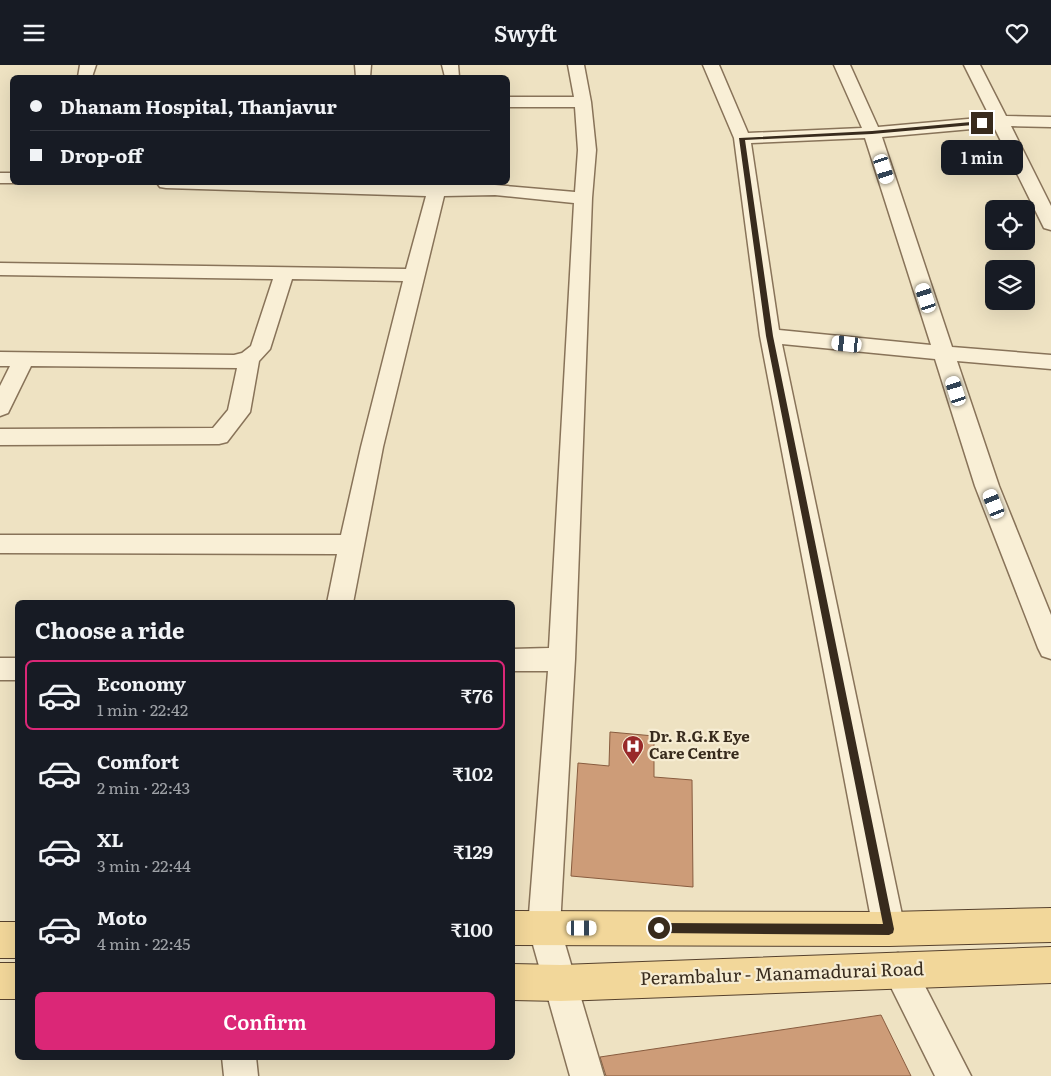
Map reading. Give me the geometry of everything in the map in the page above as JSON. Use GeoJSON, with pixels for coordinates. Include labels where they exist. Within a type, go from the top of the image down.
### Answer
{"type":"FeatureCollection","features":[{"type":"Feature","properties":{"kind":"main road"},"geometry":{"type":"LineString","coordinates":[[528,928],[889,929],[1051,925]]}},
{"type":"Feature","properties":{"kind":"main road"},"geometry":{"type":"LineString","coordinates":[[0,940],[15,940]]}},
{"type":"Feature","properties":{"kind":"main road","name":"Perambalur - Manamadurai Road"},"geometry":{"type":"LineString","coordinates":[[515,982],[561,983],[898,969],[1051,965]]}},
{"type":"Feature","properties":{"kind":"main road"},"geometry":{"type":"LineString","coordinates":[[0,981],[15,981]]}},
{"type":"Feature","properties":{"kind":"street"},"geometry":{"type":"LineString","coordinates":[[576,65],[583,102],[587,150],[583,198],[562,659],[528,928],[561,983],[587,1076]]}},
{"type":"Feature","properties":{"kind":"street"},"geometry":{"type":"LineString","coordinates":[[711,65],[742,138],[770,336],[889,929]]}},
{"type":"Feature","properties":{"kind":"street"},"geometry":{"type":"LineString","coordinates":[[842,65],[872,133],[986,486],[1051,648]]}},
{"type":"Feature","properties":{"kind":"street"},"geometry":{"type":"LineString","coordinates":[[972,65],[1051,224]]}},
{"type":"Feature","properties":{"kind":"street"},"geometry":{"type":"LineString","coordinates":[[510,103],[583,102]]}},
{"type":"Feature","properties":{"kind":"street"},"geometry":{"type":"LineString","coordinates":[[742,138],[872,133],[1001,121],[1051,122]]}},
{"type":"Feature","properties":{"kind":"street"},"geometry":{"type":"LineString","coordinates":[[234,185],[436,191],[494,190],[583,198]]}},
{"type":"Feature","properties":{"kind":"street"},"geometry":{"type":"LineString","coordinates":[[341,600],[351,545],[414,275],[436,191]]}},
{"type":"Feature","properties":{"kind":"street"},"geometry":{"type":"LineString","coordinates":[[0,269],[414,275]]}},
{"type":"Feature","properties":{"kind":"street"},"geometry":{"type":"LineString","coordinates":[[0,359],[234,362],[249,359],[260,349],[285,272]]}},
{"type":"Feature","properties":{"kind":"street"},"geometry":{"type":"LineString","coordinates":[[770,336],[1051,362]]}},
{"type":"Feature","properties":{"kind":"street"},"geometry":{"type":"LineString","coordinates":[[0,437],[219,436],[239,412],[249,359]]}},
{"type":"Feature","properties":{"kind":"street"},"geometry":{"type":"LineString","coordinates":[[0,408],[23,360]]}},
{"type":"Feature","properties":{"kind":"street"},"geometry":{"type":"LineString","coordinates":[[0,544],[351,545]]}},
{"type":"Feature","properties":{"kind":"street"},"geometry":{"type":"LineString","coordinates":[[515,660],[562,659]]}},
{"type":"Feature","properties":{"kind":"street"},"geometry":{"type":"LineString","coordinates":[[0,669],[15,669]]}},
{"type":"Feature","properties":{"kind":"street"},"geometry":{"type":"LineString","coordinates":[[898,969],[954,1076]]}},
{"type":"Feature","properties":{"kind":"street"},"geometry":{"type":"LineString","coordinates":[[239,1060],[241,1076]]}},
{"type":"Feature","properties":{"kind":"building"},"geometry":{"type":"Polygon","coordinates":[[[610,732],[654,736],[654,777],[692,780],[693,887],[571,876],[578,763],[609,766],[610,732]]]}},
{"type":"Feature","properties":{"kind":"building"},"geometry":{"type":"Polygon","coordinates":[[[881,1015],[911,1076],[606,1076],[600,1057],[881,1015]]]}},
{"type":"Feature","properties":{"kind":"place","name":"Dr. R.G.K Eye Care Centre"},"geometry":{"type":"Point","coordinates":[633,765]}},
{"type":"Feature","properties":{"kind":"route"},"geometry":{"type":"LineString","coordinates":[[659,928],[889,929],[770,336],[742,138],[872,133],[982,123]]}}]}
